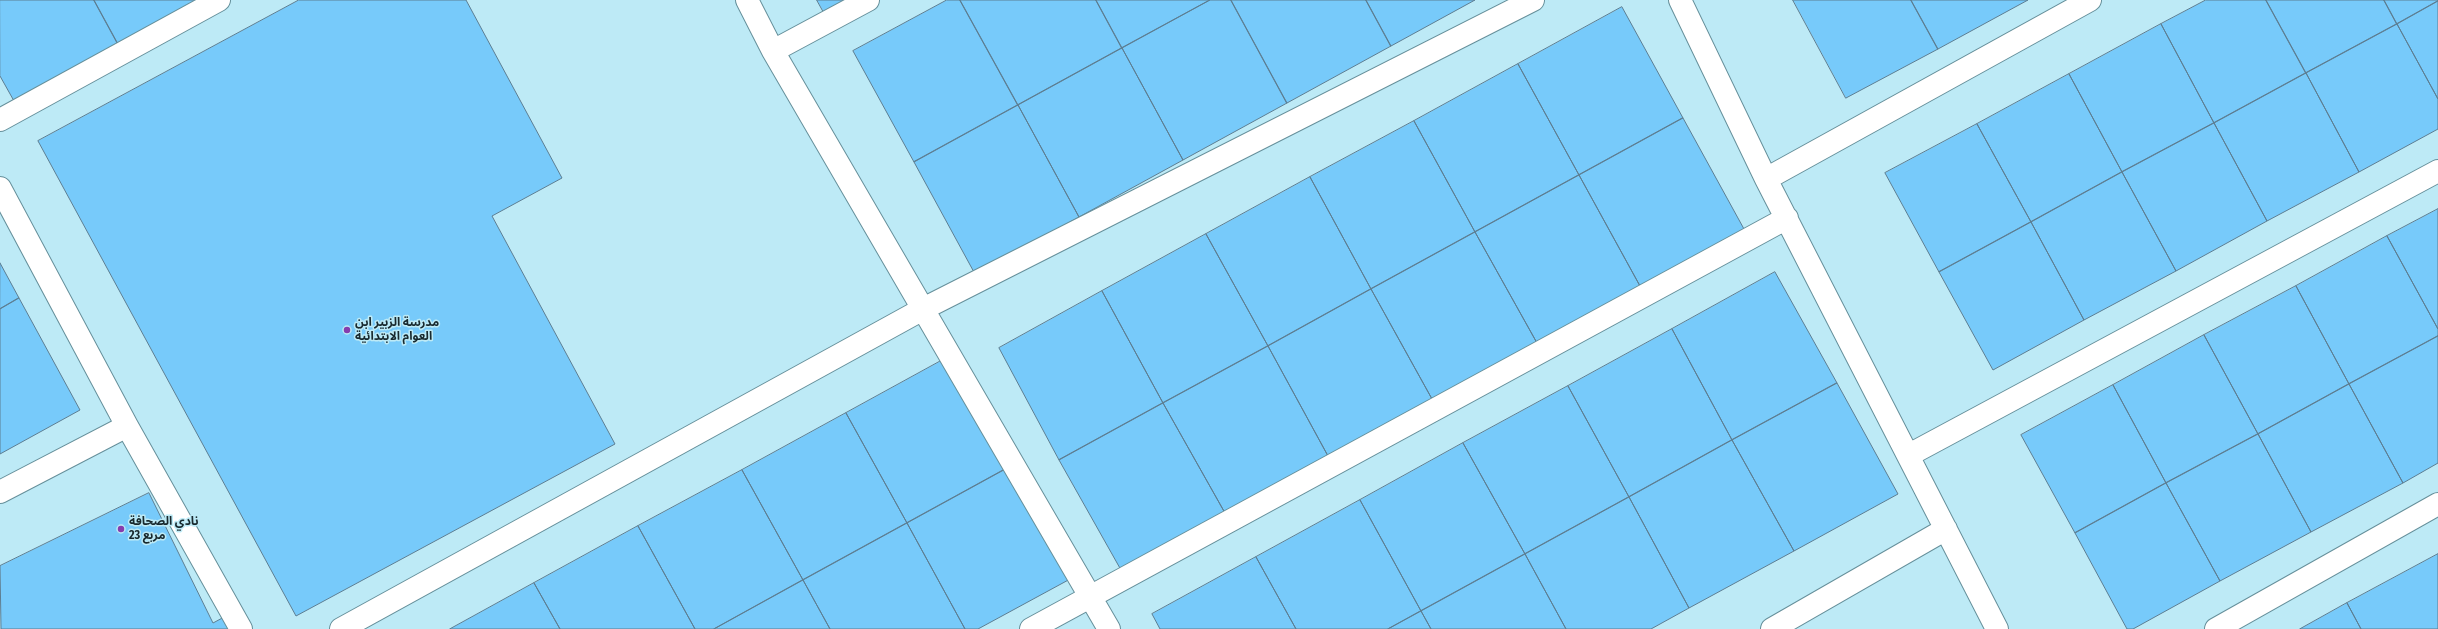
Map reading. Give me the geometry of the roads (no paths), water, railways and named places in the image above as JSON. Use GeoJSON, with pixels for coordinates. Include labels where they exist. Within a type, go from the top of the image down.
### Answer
{"type":"FeatureCollection","features":[{"type":"Feature","properties":{"kind":"street"},"geometry":{"type":"LineString","coordinates":[[0,120],[219,0]]}},
{"type":"Feature","properties":{"kind":"street"},"geometry":{"type":"LineString","coordinates":[[747,0],[773,52],[1092,597],[1109,629]]}},
{"type":"Feature","properties":{"kind":"street"},"geometry":{"type":"LineString","coordinates":[[773,52],[868,0]]}},
{"type":"Feature","properties":{"kind":"street"},"geometry":{"type":"LineString","coordinates":[[341,629],[923,309],[1533,0]]}},
{"type":"Feature","properties":{"kind":"street"},"geometry":{"type":"LineString","coordinates":[[1680,0],[1766,179],[1997,629]]}},
{"type":"Feature","properties":{"kind":"street"},"geometry":{"type":"LineString","coordinates":[[1766,179],[2090,0]]}},
{"type":"Feature","properties":{"kind":"street"},"geometry":{"type":"LineString","coordinates":[[1909,455],[2438,171]]}},
{"type":"Feature","properties":{"kind":"street"},"geometry":{"type":"LineString","coordinates":[[0,188],[127,426],[241,629]]}},
{"type":"Feature","properties":{"kind":"street"},"geometry":{"type":"LineString","coordinates":[[1031,629],[1787,218]]}},
{"type":"Feature","properties":{"kind":"street"},"geometry":{"type":"LineString","coordinates":[[0,492],[127,426]]}},
{"type":"Feature","properties":{"kind":"street"},"geometry":{"type":"LineString","coordinates":[[2216,629],[2438,504]]}},
{"type":"Feature","properties":{"kind":"street"},"geometry":{"type":"LineString","coordinates":[[1772,629],[1946,529]]}},
{"type":"Feature","properties":{"kind":"place","name":"مدرسة الزبير ابن العوام الابتدائية"},"geometry":{"type":"Point","coordinates":[347,330]}},
{"type":"Feature","properties":{"kind":"place","name":"نادي الصحافة مربع 23"},"geometry":{"type":"Point","coordinates":[121,529]}}]}
